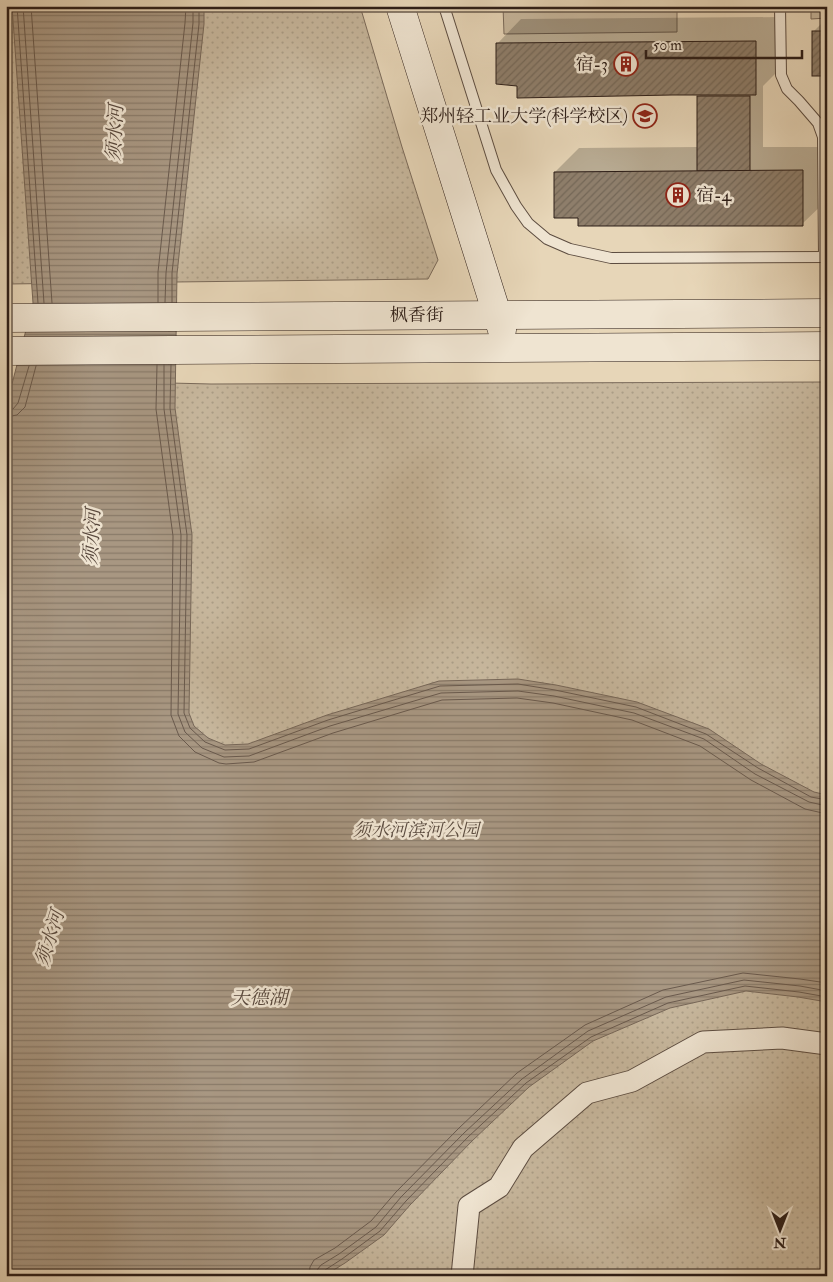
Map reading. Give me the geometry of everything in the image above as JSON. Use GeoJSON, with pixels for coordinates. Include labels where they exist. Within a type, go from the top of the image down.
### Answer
{"type":"FeatureCollection","features":[{"type":"Feature","properties":{"kind":"street"},"geometry":{"type":"LineString","coordinates":[[400,6],[508,348]]}},
{"type":"Feature","properties":{"kind":"street","name":"枫香街"},"geometry":{"type":"LineString","coordinates":[[6,318],[827,313]]}},
{"type":"Feature","properties":{"kind":"street","name":"枫香街"},"geometry":{"type":"LineString","coordinates":[[6,351],[827,346]]}},
{"type":"Feature","properties":{"kind":"street"},"geometry":{"type":"LineString","coordinates":[[462,1276],[469,1206],[499,1187],[522,1148],[587,1093],[632,1081],[703,1042],[782,1038],[827,1044]]}},
{"type":"Feature","properties":{"kind":"lane"},"geometry":{"type":"LineString","coordinates":[[444,6],[496,170],[528,223],[547,239],[570,249],[611,258],[826,257],[823,137],[818,123],[787,90],[781,75],[780,6]]}},
{"type":"Feature","properties":{"kind":"green space"},"geometry":{"type":"Polygon","coordinates":[[[6,6],[360,6],[438,260],[428,279],[6,284],[6,6]]]}},
{"type":"Feature","properties":{"kind":"green space"},"geometry":{"type":"Polygon","coordinates":[[[503,6],[677,6],[677,32],[504,34],[503,6]]]}},
{"type":"Feature","properties":{"kind":"green space"},"geometry":{"type":"Polygon","coordinates":[[[811,6],[827,6],[827,18],[811,19],[811,6]]]}},
{"type":"Feature","properties":{"kind":"green space","name":"须水河滨河公园"},"geometry":{"type":"Polygon","coordinates":[[[6,379],[211,384],[827,382],[827,1276],[6,1276],[6,379]]]}},
{"type":"Feature","properties":{"kind":"water","name":"天德湖"},"geometry":{"type":"Polygon","coordinates":[[[12,6],[204,6],[204,24],[177,274],[175,408],[192,535],[189,713],[194,726],[208,738],[225,745],[248,744],[327,715],[439,681],[518,679],[637,702],[709,729],[761,764],[814,792],[827,795],[827,1002],[746,991],[670,1008],[593,1041],[529,1087],[472,1141],[410,1205],[384,1235],[324,1276],[6,1276],[6,407],[33,303],[12,6]]]}},
{"type":"Feature","properties":{"kind":"building"},"geometry":{"type":"Polygon","coordinates":[[[812,31],[827,31],[827,76],[812,76],[812,31]]]}},
{"type":"Feature","properties":{"kind":"building","name":"宿-3"},"geometry":{"type":"Polygon","coordinates":[[[756,41],[756,95],[517,98],[517,86],[496,84],[496,43],[756,41]]]}},
{"type":"Feature","properties":{"kind":"building"},"geometry":{"type":"Polygon","coordinates":[[[697,96],[750,96],[750,171],[697,171],[697,96]]]}},
{"type":"Feature","properties":{"kind":"building","name":"宿-4"},"geometry":{"type":"Polygon","coordinates":[[[803,170],[803,226],[578,226],[578,218],[554,218],[554,172],[803,170]]]}},
{"type":"Feature","properties":{"kind":"place","name":"宿-3"},"geometry":{"type":"Point","coordinates":[626,64]}},
{"type":"Feature","properties":{"kind":"place","name":"郑州轻工业大学(科学校区)"},"geometry":{"type":"Point","coordinates":[645,116]}},
{"type":"Feature","properties":{"kind":"place","name":"宿-4"},"geometry":{"type":"Point","coordinates":[678,195]}},
{"type":"Feature","properties":{"kind":"water label","name":"须水河"},"geometry":{"type":"Point","coordinates":[114,133]}},
{"type":"Feature","properties":{"kind":"water label","name":"须水河"},"geometry":{"type":"Point","coordinates":[91,537]}},
{"type":"Feature","properties":{"kind":"water label","name":"须水河"},"geometry":{"type":"Point","coordinates":[49,938]}}]}
